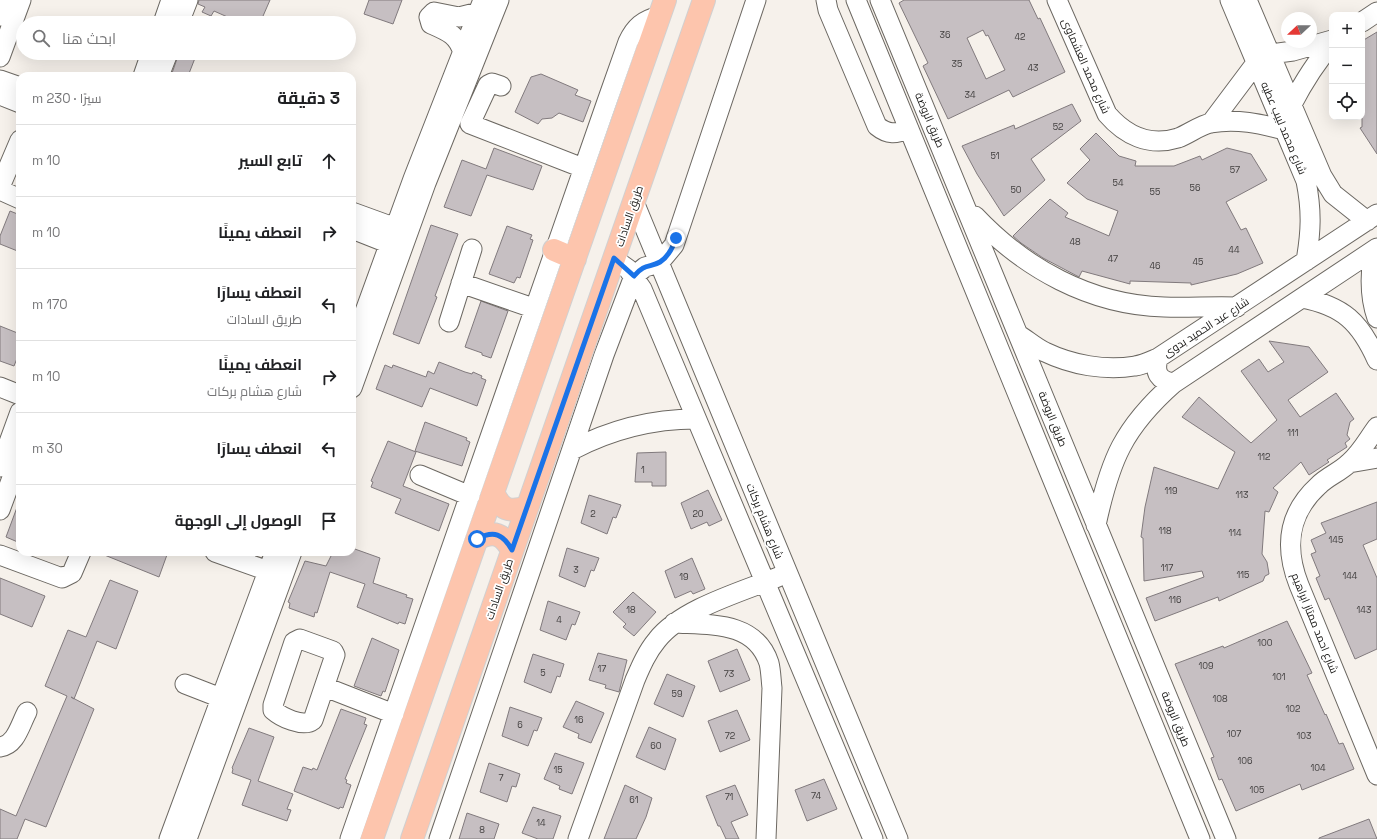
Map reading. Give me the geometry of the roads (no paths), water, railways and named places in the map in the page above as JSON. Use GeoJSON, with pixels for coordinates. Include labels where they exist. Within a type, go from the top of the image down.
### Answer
{"type":"FeatureCollection","features":[{"type":"Feature","properties":{"kind":"main road","name":"طريق السادات"},"geometry":{"type":"LineString","coordinates":[[412,839],[704,0]]}},
{"type":"Feature","properties":{"kind":"main road"},"geometry":{"type":"LineString","coordinates":[[372,839],[662,8]]}},
{"type":"Feature","properties":{"kind":"main road"},"geometry":{"type":"LineString","coordinates":[[554,250],[575,259]]}},
{"type":"Feature","properties":{"kind":"main road"},"geometry":{"type":"LineString","coordinates":[[493,492],[498,502],[506,509],[516,510],[527,507]]}},
{"type":"Feature","properties":{"kind":"main road"},"geometry":{"type":"LineString","coordinates":[[477,539],[487,534],[498,535],[507,540],[512,550]]}},
{"type":"Feature","properties":{"kind":"street"},"geometry":{"type":"LineString","coordinates":[[0,16],[6,0]]}},
{"type":"Feature","properties":{"kind":"street"},"geometry":{"type":"LineString","coordinates":[[0,57],[21,0]]}},
{"type":"Feature","properties":{"kind":"street"},"geometry":{"type":"LineString","coordinates":[[165,16],[171,0]]}},
{"type":"Feature","properties":{"kind":"street"},"geometry":{"type":"LineString","coordinates":[[182,16],[188,0]]}},
{"type":"Feature","properties":{"kind":"street"},"geometry":{"type":"LineString","coordinates":[[356,340],[383,285],[393,236],[420,181],[499,0]]}},
{"type":"Feature","properties":{"kind":"street"},"geometry":{"type":"LineString","coordinates":[[439,839],[604,355],[634,276],[645,266],[659,263],[670,252],[676,238],[756,0]]}},
{"type":"Feature","properties":{"kind":"street"},"geometry":{"type":"LineString","coordinates":[[826,0],[828,10],[877,126],[889,133],[896,134],[909,129]]}},
{"type":"Feature","properties":{"kind":"street","name":"طريق الروضة"},"geometry":{"type":"LineString","coordinates":[[856,0],[1198,832]]}},
{"type":"Feature","properties":{"kind":"street","name":"طريق الروضة"},"geometry":{"type":"LineString","coordinates":[[880,0],[1226,839]]}},
{"type":"Feature","properties":{"kind":"street","name":"شارع محمد العشماوى"},"geometry":{"type":"LineString","coordinates":[[1057,0],[1099,100],[1107,114],[1117,126],[1131,135],[1146,140],[1162,141],[1178,138],[1211,123],[1236,121],[1260,124],[1285,130]]}},
{"type":"Feature","properties":{"kind":"street","name":"شارع محمد لبيب عطيه"},"geometry":{"type":"LineString","coordinates":[[1230,0],[1291,106],[1322,176],[1333,194],[1372,217]]}},
{"type":"Feature","properties":{"kind":"street","name":"شارع محمد لبيب عطيه"},"geometry":{"type":"LineString","coordinates":[[1247,0],[1285,130],[1306,181],[1311,206],[1311,231],[1306,261]]}},
{"type":"Feature","properties":{"kind":"street"},"geometry":{"type":"LineString","coordinates":[[463,53],[461,46],[453,35],[431,24],[429,17],[434,12],[459,17],[481,6]]}},
{"type":"Feature","properties":{"kind":"street"},"geometry":{"type":"LineString","coordinates":[[356,375],[383,285],[463,53],[481,6]]}},
{"type":"Feature","properties":{"kind":"street"},"geometry":{"type":"LineString","coordinates":[[350,839],[470,496],[533,308],[633,32],[640,24],[662,8]]}},
{"type":"Feature","properties":{"kind":"street"},"geometry":{"type":"LineString","coordinates":[[1365,20],[1377,12]]}},
{"type":"Feature","properties":{"kind":"street"},"geometry":{"type":"LineString","coordinates":[[868,27],[888,19]]}},
{"type":"Feature","properties":{"kind":"street"},"geometry":{"type":"LineString","coordinates":[[1263,58],[1329,41]]}},
{"type":"Feature","properties":{"kind":"street"},"geometry":{"type":"LineString","coordinates":[[1291,106],[1304,82],[1319,59],[1329,47]]}},
{"type":"Feature","properties":{"kind":"street"},"geometry":{"type":"LineString","coordinates":[[883,65],[903,56]]}},
{"type":"Feature","properties":{"kind":"street","name":"شارع محمد العشماوى"},"geometry":{"type":"LineString","coordinates":[[1211,123],[1263,58]]}},
{"type":"Feature","properties":{"kind":"street"},"geometry":{"type":"LineString","coordinates":[[145,72],[149,60]]}},
{"type":"Feature","properties":{"kind":"street"},"geometry":{"type":"LineString","coordinates":[[161,72],[165,60]]}},
{"type":"Feature","properties":{"kind":"street"},"geometry":{"type":"LineString","coordinates":[[0,80],[16,86]]}},
{"type":"Feature","properties":{"kind":"street"},"geometry":{"type":"LineString","coordinates":[[501,86],[492,83],[488,86],[470,124],[583,168]]}},
{"type":"Feature","properties":{"kind":"street"},"geometry":{"type":"LineString","coordinates":[[0,95],[16,101]]}},
{"type":"Feature","properties":{"kind":"street"},"geometry":{"type":"LineString","coordinates":[[16,150],[0,189],[16,197]]}},
{"type":"Feature","properties":{"kind":"street","name":"شارع هشام بركات"},"geometry":{"type":"LineString","coordinates":[[634,202],[898,839]]}},
{"type":"Feature","properties":{"kind":"street"},"geometry":{"type":"LineString","coordinates":[[966,207],[991,233],[1020,258],[1053,278],[1088,293],[1125,303],[1163,307],[1236,306]]}},
{"type":"Feature","properties":{"kind":"street"},"geometry":{"type":"LineString","coordinates":[[356,214],[393,236]]}},
{"type":"Feature","properties":{"kind":"street","name":"شارع عبد الحميد بدوى"},"geometry":{"type":"LineString","coordinates":[[1019,334],[1043,352],[1065,360],[1089,366],[1112,368],[1136,366],[1158,358],[1372,217]]}},
{"type":"Feature","properties":{"kind":"street"},"geometry":{"type":"LineString","coordinates":[[356,230],[393,236]]}},
{"type":"Feature","properties":{"kind":"street"},"geometry":{"type":"LineString","coordinates":[[449,322],[472,249]]}},
{"type":"Feature","properties":{"kind":"street"},"geometry":{"type":"LineString","coordinates":[[1096,525],[1108,475],[1119,450],[1133,426],[1150,405],[1174,383],[1375,249]]}},
{"type":"Feature","properties":{"kind":"street"},"geometry":{"type":"LineString","coordinates":[[1375,249],[1370,269],[1372,293],[1377,318]]}},
{"type":"Feature","properties":{"kind":"street","name":"شارع هشام بركات"},"geometry":{"type":"LineString","coordinates":[[614,258],[634,276],[642,289],[766,582],[872,839]]}},
{"type":"Feature","properties":{"kind":"street"},"geometry":{"type":"LineString","coordinates":[[462,283],[533,308]]}},
{"type":"Feature","properties":{"kind":"street"},"geometry":{"type":"LineString","coordinates":[[1302,298],[1320,302],[1340,311],[1355,323],[1368,340],[1377,360]]}},
{"type":"Feature","properties":{"kind":"street"},"geometry":{"type":"LineString","coordinates":[[1158,358],[1156,367],[1158,376],[1165,382],[1174,383]]}},
{"type":"Feature","properties":{"kind":"street"},"geometry":{"type":"LineString","coordinates":[[0,387],[16,393]]}},
{"type":"Feature","properties":{"kind":"street"},"geometry":{"type":"LineString","coordinates":[[572,450],[604,435],[639,424],[663,420],[696,419]]}},
{"type":"Feature","properties":{"kind":"street","name":"شارع احمد ممتاز ابراهيم"},"geometry":{"type":"LineString","coordinates":[[1377,427],[1349,463],[1320,484],[1307,497],[1297,513],[1291,530],[1290,549],[1292,567],[1371,748],[1377,775]]}},
{"type":"Feature","properties":{"kind":"street"},"geometry":{"type":"LineString","coordinates":[[0,510],[15,468],[16,457]]}},
{"type":"Feature","properties":{"kind":"street","name":"شارع احمد ممتاز ابراهيم"},"geometry":{"type":"LineString","coordinates":[[1349,463],[1377,458]]}},
{"type":"Feature","properties":{"kind":"street"},"geometry":{"type":"LineString","coordinates":[[420,476],[470,496]]}},
{"type":"Feature","properties":{"kind":"street"},"geometry":{"type":"LineString","coordinates":[[0,555],[62,578],[72,573],[79,556]]}},
{"type":"Feature","properties":{"kind":"street"},"geometry":{"type":"LineString","coordinates":[[187,839],[259,619],[269,558],[251,556]]}},
{"type":"Feature","properties":{"kind":"street"},"geometry":{"type":"LineString","coordinates":[[169,839],[221,698],[290,556]]}},
{"type":"Feature","properties":{"kind":"street"},"geometry":{"type":"LineString","coordinates":[[578,839],[644,659],[657,639],[674,623],[690,614],[787,573]]}},
{"type":"Feature","properties":{"kind":"street"},"geometry":{"type":"LineString","coordinates":[[674,623],[719,625],[741,630],[759,644],[769,664],[772,688],[766,839]]}},
{"type":"Feature","properties":{"kind":"street"},"geometry":{"type":"LineString","coordinates":[[185,684],[221,698]]}},
{"type":"Feature","properties":{"kind":"street"},"geometry":{"type":"LineString","coordinates":[[325,687],[394,714]]}},
{"type":"Feature","properties":{"kind":"street"},"geometry":{"type":"LineString","coordinates":[[0,747],[10,744],[14,740],[26,712]]}},
{"type":"Feature","properties":{"kind":"street"},"geometry":{"type":"LineString","coordinates":[[1198,832],[1206,822],[1216,814]]}}]}
